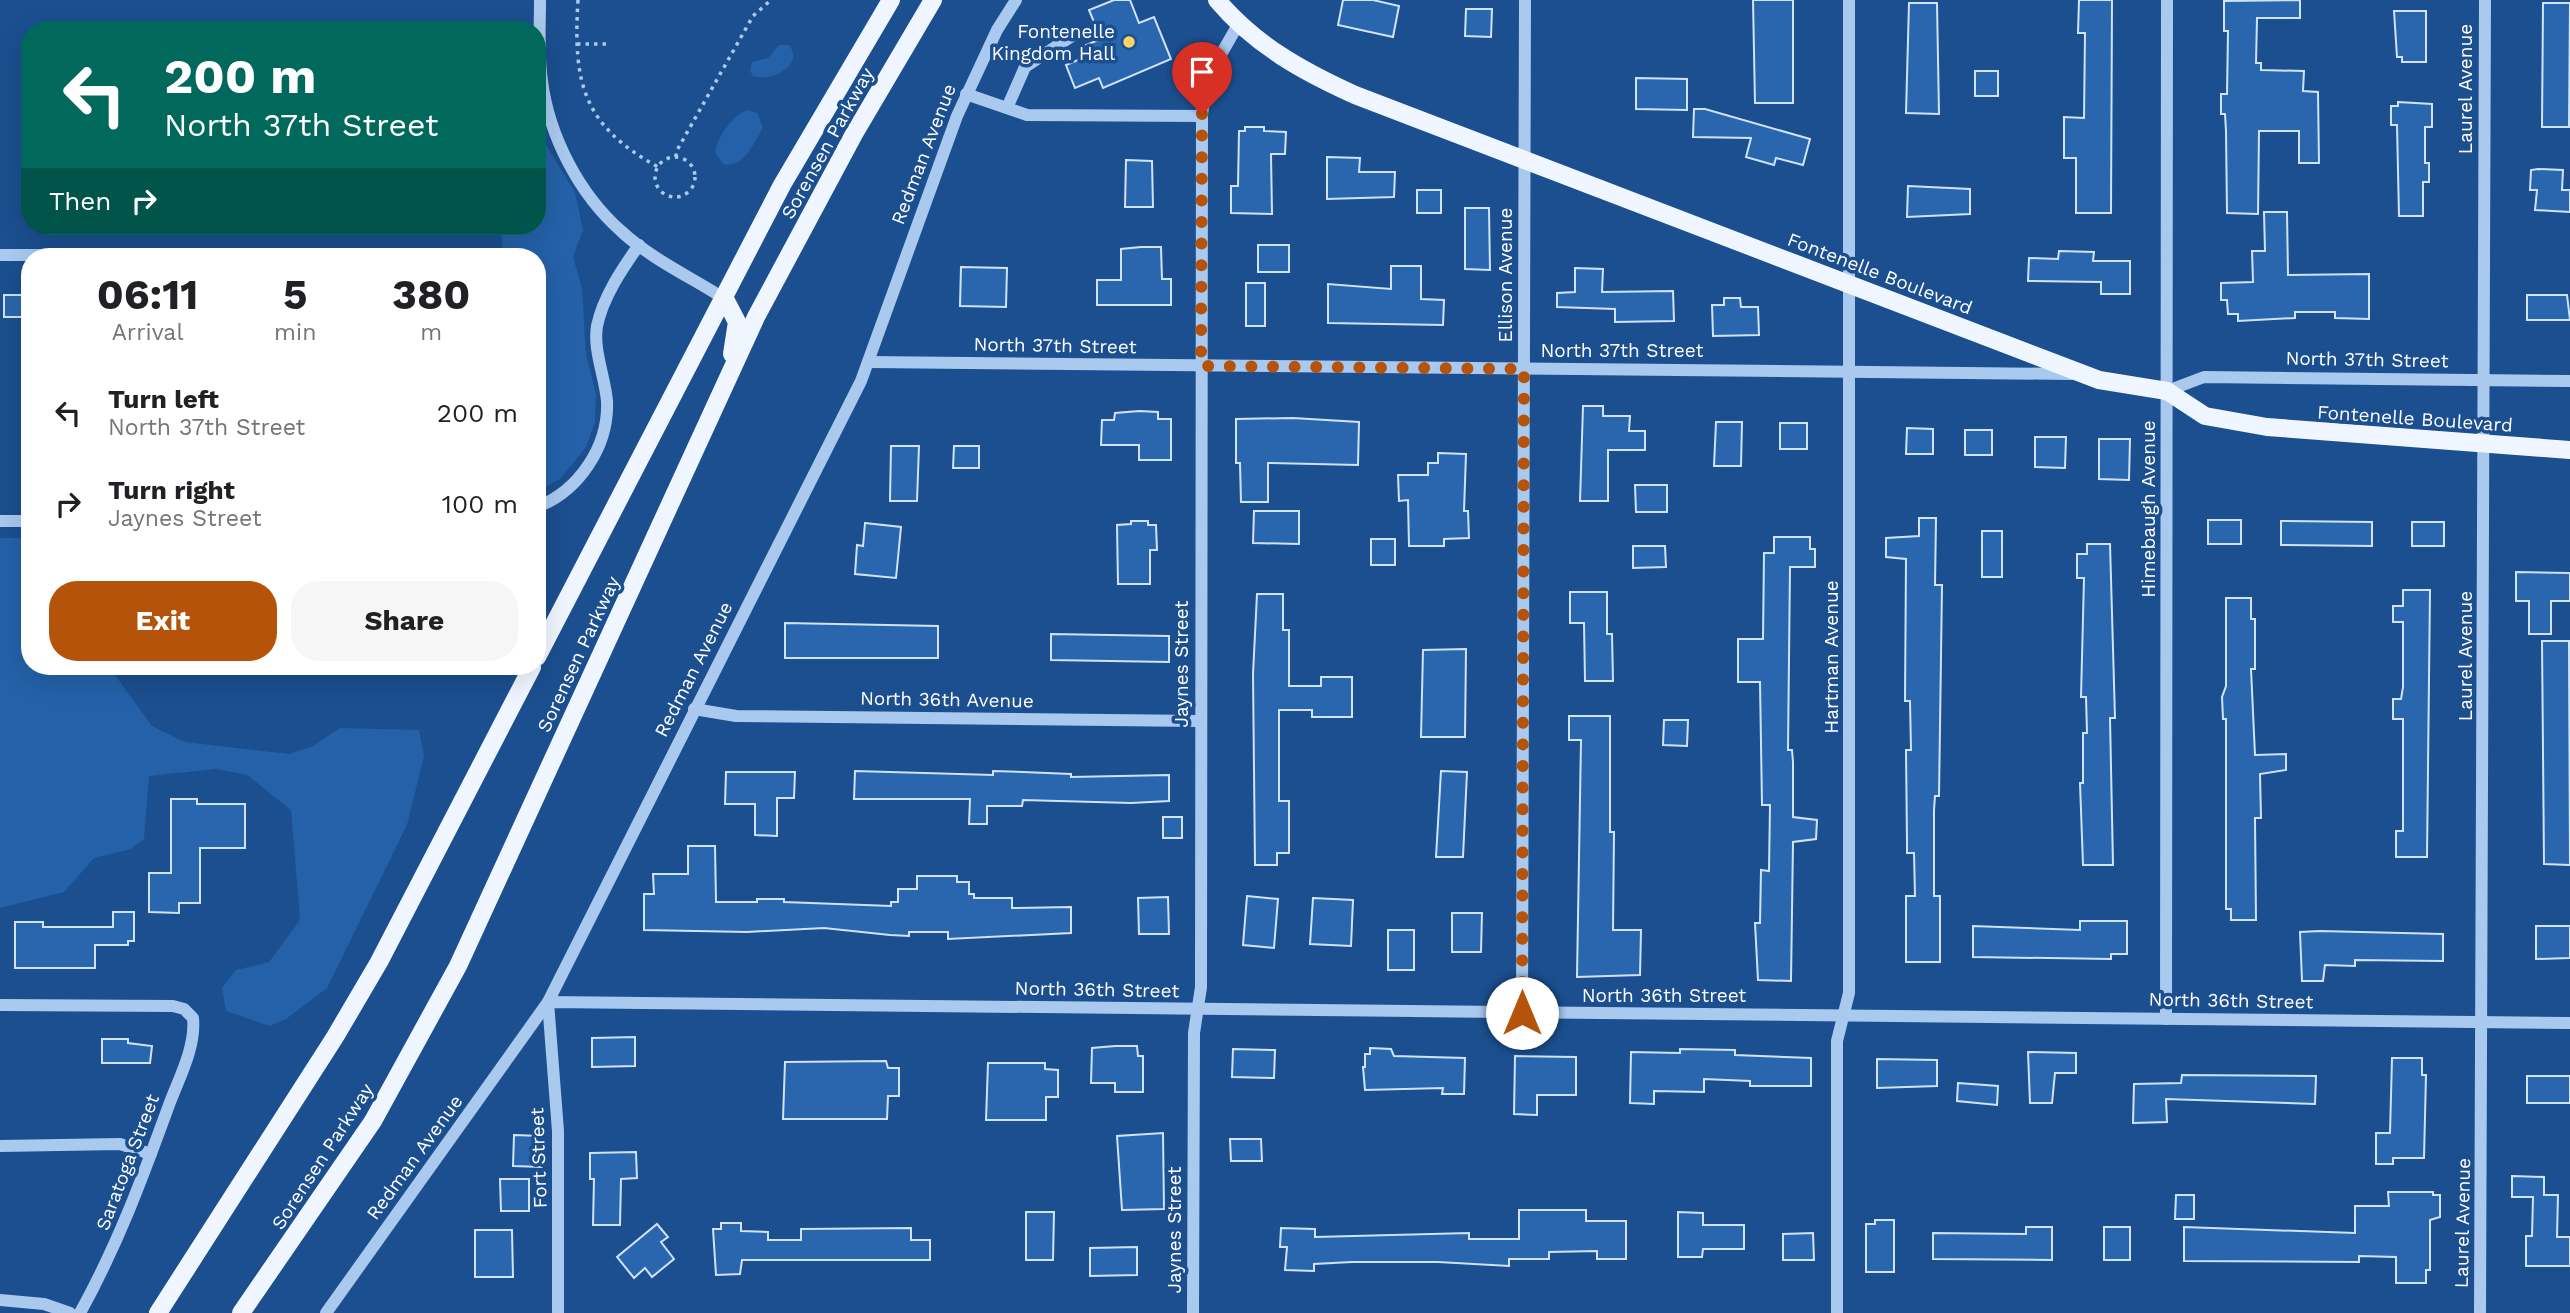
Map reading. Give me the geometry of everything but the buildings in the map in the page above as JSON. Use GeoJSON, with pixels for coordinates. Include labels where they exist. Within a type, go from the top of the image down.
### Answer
{"type":"FeatureCollection","features":[{"type":"Feature","properties":{"kind":"main road","name":"Sorensen Parkway"},"geometry":{"type":"LineString","coordinates":[[546,640],[782,185],[891,0]]}},
{"type":"Feature","properties":{"kind":"main road","name":"Sorensen Parkway"},"geometry":{"type":"LineString","coordinates":[[241,1313],[373,1121],[458,966],[729,377],[808,219],[933,0]]}},
{"type":"Feature","properties":{"kind":"main road","name":"Fontenelle Boulevard"},"geometry":{"type":"LineString","coordinates":[[1217,0],[1261,44],[1317,78],[2081,374],[2099,380],[2167,391],[2206,416],[2267,427],[2570,450]]}},
{"type":"Feature","properties":{"kind":"main road"},"geometry":{"type":"LineString","coordinates":[[725,299],[737,323],[729,377]]}},
{"type":"Feature","properties":{"kind":"main road","name":"Sorensen Parkway"},"geometry":{"type":"LineString","coordinates":[[159,1313],[372,973],[528,675]]}},
{"type":"Feature","properties":{"kind":"street"},"geometry":{"type":"LineString","coordinates":[[540,0],[541,21]]}},
{"type":"Feature","properties":{"kind":"street","name":"Redman Avenue"},"geometry":{"type":"LineString","coordinates":[[326,1313],[548,1002],[868,362],[966,94],[1016,0]]}},
{"type":"Feature","properties":{"kind":"street","name":"Ellison Avenue"},"geometry":{"type":"LineString","coordinates":[[1522,1013],[1525,0]]}},
{"type":"Feature","properties":{"kind":"street","name":"Hartman Avenue"},"geometry":{"type":"LineString","coordinates":[[1837,1313],[1838,1041],[1849,993],[1849,0]]}},
{"type":"Feature","properties":{"kind":"street","name":"Himebaugh Avenue"},"geometry":{"type":"LineString","coordinates":[[2166,1018],[2167,0]]}},
{"type":"Feature","properties":{"kind":"street","name":"Laurel Avenue"},"geometry":{"type":"LineString","coordinates":[[2480,1313],[2485,0]]}},
{"type":"Feature","properties":{"kind":"street","name":"Jaynes Street"},"geometry":{"type":"LineString","coordinates":[[1194,1313],[1194,1033],[1200,987],[1202,116],[1208,77],[1239,23]]}},
{"type":"Feature","properties":{"kind":"street"},"geometry":{"type":"LineString","coordinates":[[1007,108],[1025,68],[1072,36]]}},
{"type":"Feature","properties":{"kind":"street"},"geometry":{"type":"LineString","coordinates":[[966,94],[1027,115],[1202,116]]}},
{"type":"Feature","properties":{"kind":"street"},"geometry":{"type":"LineString","coordinates":[[546,95],[555,132],[570,165],[590,196],[621,231],[639,245],[725,299]]}},
{"type":"Feature","properties":{"kind":"street"},"geometry":{"type":"LineString","coordinates":[[546,502],[566,491],[584,472],[602,436],[607,400],[597,325],[603,305],[639,245]]}},
{"type":"Feature","properties":{"kind":"street"},"geometry":{"type":"LineString","coordinates":[[0,255],[21,255]]}},
{"type":"Feature","properties":{"kind":"street","name":"North 37th Street"},"geometry":{"type":"LineString","coordinates":[[868,362],[2081,374]]}},
{"type":"Feature","properties":{"kind":"street","name":"North 37th Street"},"geometry":{"type":"LineString","coordinates":[[2167,391],[2204,377],[2570,381]]}},
{"type":"Feature","properties":{"kind":"street"},"geometry":{"type":"LineString","coordinates":[[0,521],[21,521]]}},
{"type":"Feature","properties":{"kind":"street","name":"North 36th Avenue"},"geometry":{"type":"LineString","coordinates":[[694,709],[736,716],[1200,721]]}},
{"type":"Feature","properties":{"kind":"street","name":"North 36th Street"},"geometry":{"type":"LineString","coordinates":[[548,1002],[2570,1023]]}},
{"type":"Feature","properties":{"kind":"street","name":"Fort Street"},"geometry":{"type":"LineString","coordinates":[[548,1002],[558,1131],[558,1313]]}},
{"type":"Feature","properties":{"kind":"street","name":"Saratoga Street"},"geometry":{"type":"LineString","coordinates":[[0,1005],[173,1006],[184,1009],[193,1018],[190,1047],[113,1254],[80,1313]]}},
{"type":"Feature","properties":{"kind":"street"},"geometry":{"type":"LineString","coordinates":[[0,1146],[120,1144],[151,1154]]}},
{"type":"Feature","properties":{"kind":"street"},"geometry":{"type":"LineString","coordinates":[[0,1300],[44,1304],[71,1313]]}},
{"type":"Feature","properties":{"kind":"path"},"geometry":{"type":"LineString","coordinates":[[578,0],[580,81],[599,121],[608,131],[658,167]]}},
{"type":"Feature","properties":{"kind":"path"},"geometry":{"type":"LineString","coordinates":[[676,157],[676,152],[753,16],[771,0]]}},
{"type":"Feature","properties":{"kind":"path"},"geometry":{"type":"LineString","coordinates":[[577,44],[606,44]]}},
{"type":"Feature","properties":{"kind":"path"},"geometry":{"type":"LineString","coordinates":[[676,157],[685,159],[694,169],[695,182],[688,193],[676,197],[663,193],[656,183],[658,167],[666,160],[676,157]]}},
{"type":"Feature","properties":{"kind":"shaded area"},"geometry":{"type":"Polygon","coordinates":[[[779,45],[789,45],[793,52],[793,59],[784,71],[768,77],[753,76],[750,71],[752,62],[768,58],[779,45]]]}},
{"type":"Feature","properties":{"kind":"shaded area"},"geometry":{"type":"Polygon","coordinates":[[[747,110],[757,113],[763,127],[743,159],[730,165],[723,164],[715,152],[719,139],[726,127],[747,110]]]}},
{"type":"Feature","properties":{"kind":"shaded area"},"geometry":{"type":"Polygon","coordinates":[[[546,145],[575,192],[583,230],[573,257],[582,288],[586,354],[596,394],[595,422],[586,447],[560,479],[546,486],[546,248],[502,248],[502,235],[546,235],[546,145]]]}},
{"type":"Feature","properties":{"kind":"shaded area"},"geometry":{"type":"Polygon","coordinates":[[[0,538],[21,538],[21,675],[115,675],[152,726],[185,742],[289,754],[313,746],[340,728],[419,730],[424,756],[407,825],[327,988],[286,1019],[270,1026],[226,1011],[222,988],[236,970],[269,962],[300,920],[291,810],[247,775],[216,769],[149,776],[144,839],[131,849],[94,858],[64,892],[0,908],[0,538]]]}},
{"type":"Feature","properties":{"kind":"place","name":"Fontenelle Kingdom Hall"},"geometry":{"type":"Point","coordinates":[1129,42]}},
{"type":"Feature","properties":{"kind":"route"},"geometry":{"type":"LineString","coordinates":[[1202,114],[1201,366],[1524,369],[1522,1013]]}}]}
